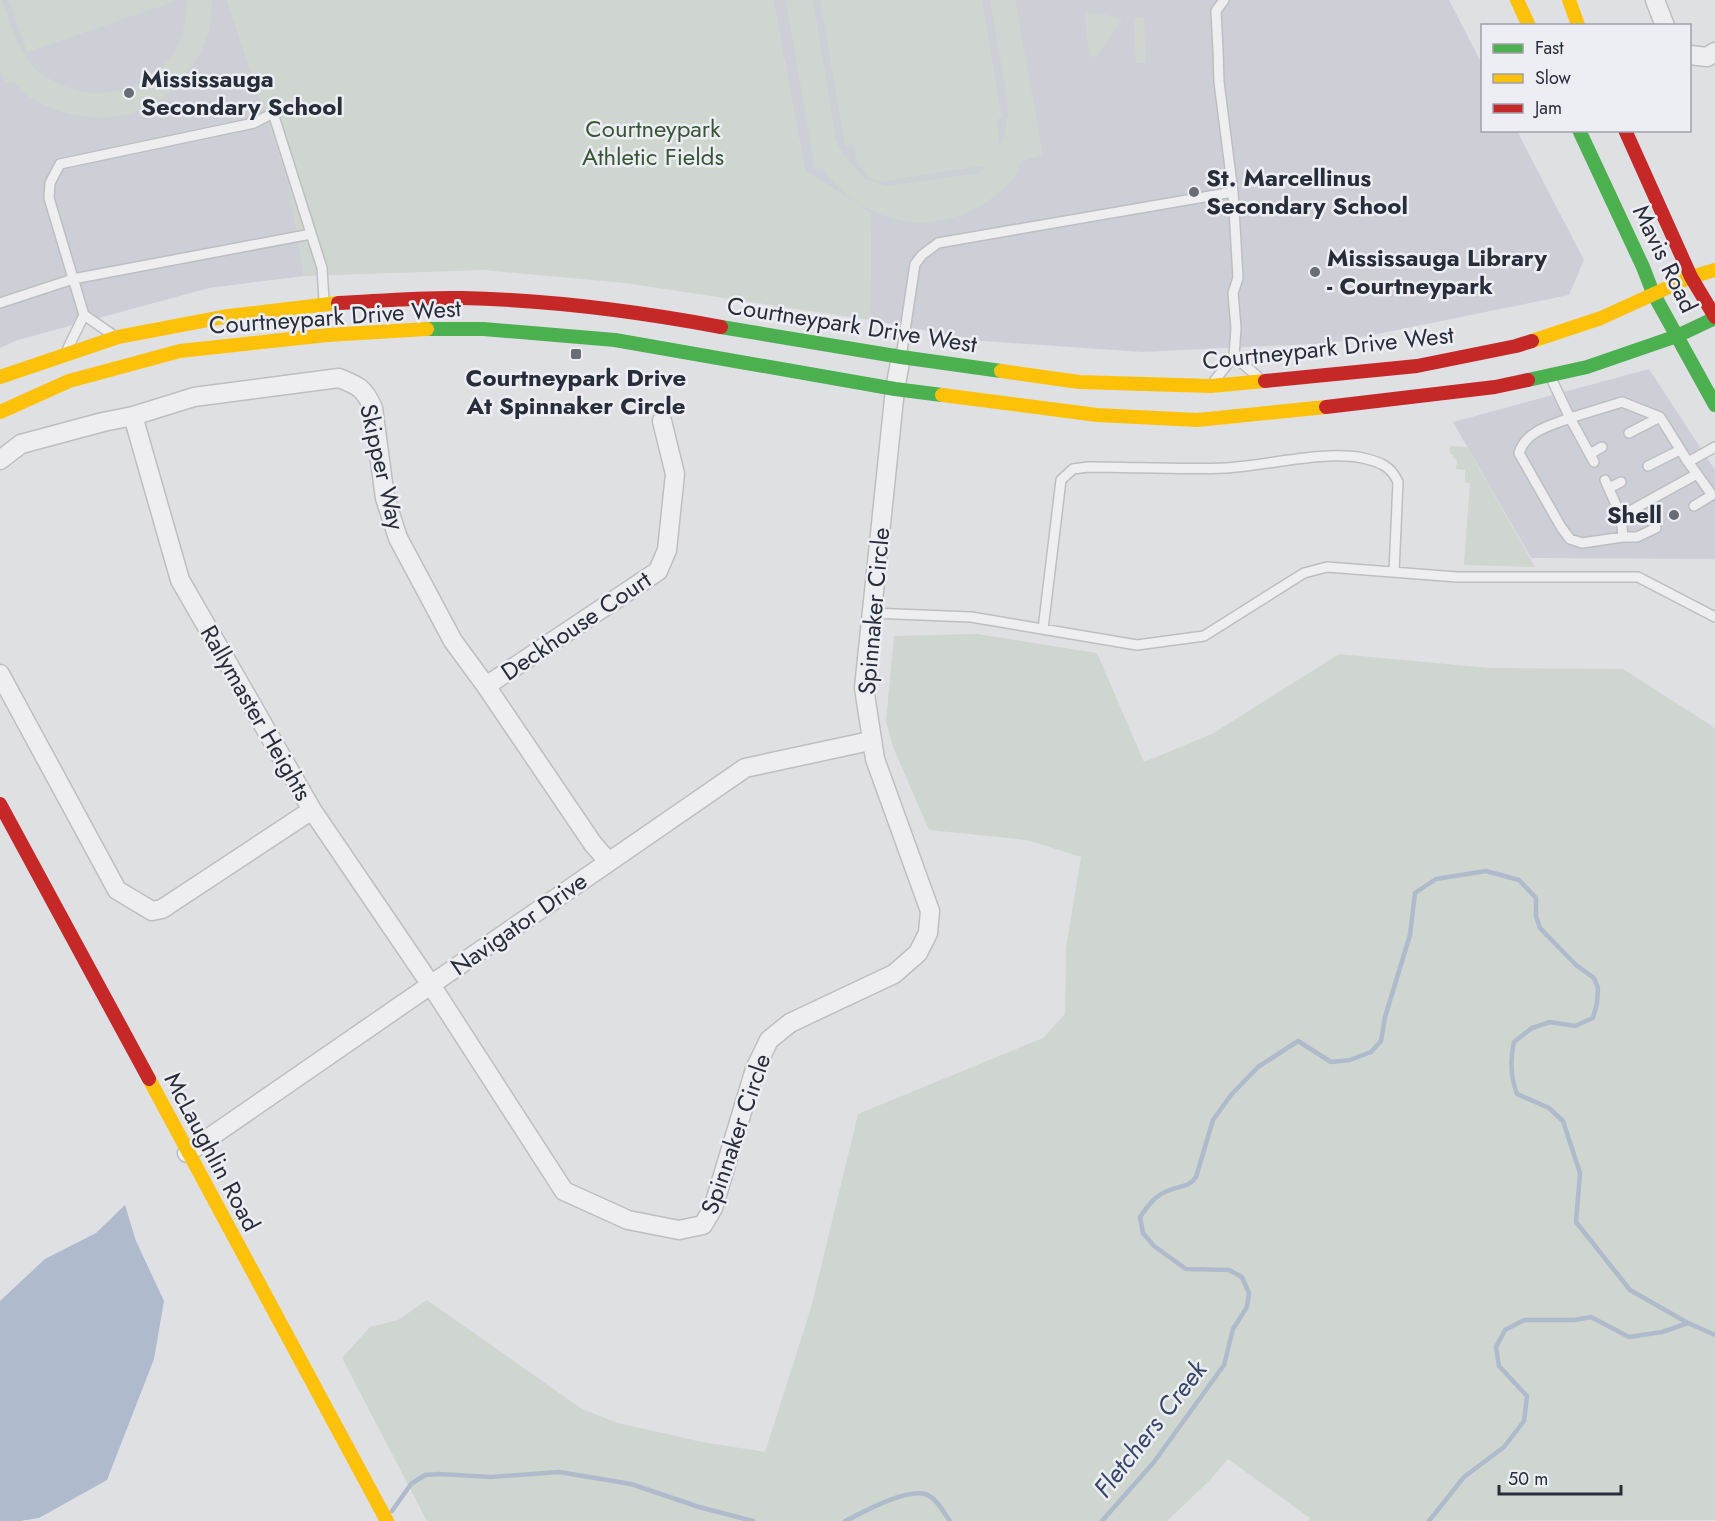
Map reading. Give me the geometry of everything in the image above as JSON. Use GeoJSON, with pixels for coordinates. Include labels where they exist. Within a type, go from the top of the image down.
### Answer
{"type":"FeatureCollection","features":[{"type":"Feature","properties":{"kind":"main road"},"geometry":{"type":"LineString","coordinates":[[1517,0],[1528,24]]}},
{"type":"Feature","properties":{"kind":"main road"},"geometry":{"type":"LineString","coordinates":[[1567,0],[1578,24]]}},
{"type":"Feature","properties":{"kind":"main road","name":"Mavis Road"},"geometry":{"type":"LineString","coordinates":[[1580,132],[1653,293],[1715,405]]}},
{"type":"Feature","properties":{"kind":"main road","name":"Mavis Road"},"geometry":{"type":"LineString","coordinates":[[1626,132],[1691,277],[1715,317]]}},
{"type":"Feature","properties":{"kind":"main road","name":"Courtneypark Drive West"},"geometry":{"type":"LineString","coordinates":[[0,412],[69,381],[180,351],[326,319],[461,298],[577,305],[663,316],[901,357],[1079,382],[1211,386],[1417,366],[1516,346],[1601,318],[1691,277],[1715,270]]}},
{"type":"Feature","properties":{"kind":"main road","name":"Courtneypark Drive West"},"geometry":{"type":"LineString","coordinates":[[0,377],[118,337],[228,315],[326,319],[416,329],[483,329],[615,340],[895,389],[1097,415],[1197,420],[1279,413],[1471,390],[1550,375],[1587,367],[1677,336],[1715,317]]}},
{"type":"Feature","properties":{"kind":"main road","name":"McLaughlin Road"},"geometry":{"type":"LineString","coordinates":[[0,804],[387,1521]]}},
{"type":"Feature","properties":{"kind":"street"},"geometry":{"type":"LineString","coordinates":[[1655,0],[1664,24]]}},
{"type":"Feature","properties":{"kind":"street"},"geometry":{"type":"LineString","coordinates":[[1691,55],[1707,57],[1715,52]]}},
{"type":"Feature","properties":{"kind":"street","name":"Spinnaker Circle"},"geometry":{"type":"LineString","coordinates":[[431,985],[564,1191],[628,1220],[679,1230],[703,1225],[713,1208],[756,1069],[770,1040],[790,1023],[894,974],[918,953],[928,933],[930,911],[874,759],[864,688],[895,389],[901,357]]}},
{"type":"Feature","properties":{"kind":"street","name":"Skipper Way"},"geometry":{"type":"LineString","coordinates":[[0,460],[21,444],[133,416],[194,397],[339,378],[360,386],[373,408],[385,498],[398,538],[453,641],[593,844],[608,861]]}},
{"type":"Feature","properties":{"kind":"street","name":"Rallymaster Heights"},"geometry":{"type":"LineString","coordinates":[[133,416],[180,580],[312,810],[431,985]]}},
{"type":"Feature","properties":{"kind":"street","name":"Deckhouse Court"},"geometry":{"type":"LineString","coordinates":[[486,686],[657,572],[667,550],[675,474],[662,421]]}},
{"type":"Feature","properties":{"kind":"street"},"geometry":{"type":"LineString","coordinates":[[0,674],[117,890],[152,911],[162,909],[312,810]]}},
{"type":"Feature","properties":{"kind":"street","name":"Navigator Drive"},"geometry":{"type":"LineString","coordinates":[[187,1154],[745,768],[870,741]]}},
{"type":"Feature","properties":{"kind":"lane"},"geometry":{"type":"LineString","coordinates":[[1211,386],[1234,356],[1236,328],[1233,293],[1238,278],[1233,192],[1219,82],[1216,11],[1224,0]]}},
{"type":"Feature","properties":{"kind":"lane"},"geometry":{"type":"LineString","coordinates":[[118,337],[84,315],[49,198],[50,183],[60,164],[254,123],[273,113],[322,268],[326,319]]}},
{"type":"Feature","properties":{"kind":"lane"},"geometry":{"type":"LineString","coordinates":[[901,357],[915,264],[922,255],[938,243],[1233,192]]}},
{"type":"Feature","properties":{"kind":"lane"},"geometry":{"type":"LineString","coordinates":[[0,303],[73,279],[311,234]]}},
{"type":"Feature","properties":{"kind":"lane"},"geometry":{"type":"LineString","coordinates":[[64,356],[84,315]]}},
{"type":"Feature","properties":{"kind":"lane"},"geometry":{"type":"LineString","coordinates":[[1234,356],[1263,382]]}},
{"type":"Feature","properties":{"kind":"lane"},"geometry":{"type":"LineString","coordinates":[[1550,375],[1569,418],[1592,458],[1602,447]]}},
{"type":"Feature","properties":{"kind":"lane"},"geometry":{"type":"LineString","coordinates":[[1656,528],[1637,537],[1582,543],[1570,539],[1520,458],[1522,442],[1531,434],[1569,418],[1622,402],[1660,417],[1712,495],[1694,506]]}},
{"type":"Feature","properties":{"kind":"lane"},"geometry":{"type":"LineString","coordinates":[[1629,433],[1660,417]]}},
{"type":"Feature","properties":{"kind":"lane"},"geometry":{"type":"LineString","coordinates":[[1688,462],[1715,447]]}},
{"type":"Feature","properties":{"kind":"lane"},"geometry":{"type":"LineString","coordinates":[[1648,466],[1680,450]]}},
{"type":"Feature","properties":{"kind":"lane"},"geometry":{"type":"LineString","coordinates":[[1043,629],[1061,480],[1073,469],[1088,466],[1226,468],[1328,457],[1360,457],[1380,463],[1393,471],[1398,482],[1394,572]]}},
{"type":"Feature","properties":{"kind":"lane"},"geometry":{"type":"LineString","coordinates":[[1621,516],[1697,474]]}},
{"type":"Feature","properties":{"kind":"lane"},"geometry":{"type":"LineString","coordinates":[[1621,482],[1607,484],[1621,516],[1623,537]]}},
{"type":"Feature","properties":{"kind":"lane"},"geometry":{"type":"LineString","coordinates":[[871,613],[971,617],[1137,645],[1204,636],[1304,573],[1327,567],[1457,577],[1638,578],[1715,618]]}},
{"type":"Feature","properties":{"kind":"shaded area","name":"Mississauga Secondary School"},"geometry":{"type":"Polygon","coordinates":[[[0,0],[227,0],[290,186],[304,276],[209,288],[18,340],[0,348],[0,0]]]}},
{"type":"Feature","properties":{"kind":"shaded area","name":"St. Marcellinus Secondary School"},"geometry":{"type":"Polygon","coordinates":[[[773,0],[1449,0],[1481,62],[1481,132],[1518,132],[1584,260],[1569,295],[1333,343],[1142,352],[982,341],[870,320],[871,213],[805,171],[773,0]]]}},
{"type":"Feature","properties":{"kind":"shaded area"},"geometry":{"type":"Polygon","coordinates":[[[1649,369],[1715,470],[1715,559],[1531,558],[1453,422],[1649,369]]]}},
{"type":"Feature","properties":{"kind":"green space"},"geometry":{"type":"Polygon","coordinates":[[[0,0],[2,0],[19,45],[36,70],[68,88],[101,93],[134,86],[163,67],[174,53],[180,40],[187,0],[212,0],[206,41],[191,67],[174,87],[153,104],[137,111],[102,118],[85,117],[50,108],[31,98],[13,82],[5,83],[0,69],[0,0]]]}},
{"type":"Feature","properties":{"kind":"green space"},"geometry":{"type":"Polygon","coordinates":[[[9,0],[179,0],[27,52],[9,0]]]}},
{"type":"Feature","properties":{"kind":"green space","name":"Courtneypark Athletic Fields"},"geometry":{"type":"Polygon","coordinates":[[[227,0],[773,0],[805,171],[871,213],[870,320],[625,283],[484,270],[304,276],[290,186],[227,0]]]}},
{"type":"Feature","properties":{"kind":"green space"},"geometry":{"type":"Polygon","coordinates":[[[786,0],[813,0],[836,141],[844,155],[865,179],[886,186],[979,173],[987,165],[880,182],[868,176],[860,168],[853,144],[845,145],[820,0],[982,0],[1002,118],[997,119],[1000,147],[1008,114],[1008,103],[990,0],[1015,0],[1043,155],[1022,161],[1012,181],[989,200],[975,209],[945,220],[914,222],[898,220],[859,204],[842,190],[822,168],[815,169],[786,0]]]}},
{"type":"Feature","properties":{"kind":"green space"},"geometry":{"type":"Polygon","coordinates":[[[1085,13],[1103,14],[1122,20],[1096,57],[1089,56],[1085,13]]]}},
{"type":"Feature","properties":{"kind":"green space"},"geometry":{"type":"Polygon","coordinates":[[[1134,18],[1144,18],[1146,63],[1136,63],[1134,18]]]}},
{"type":"Feature","properties":{"kind":"green space"},"geometry":{"type":"Polygon","coordinates":[[[1450,446],[1467,447],[1535,567],[1464,565],[1470,483],[1465,482],[1465,470],[1456,469],[1457,460],[1453,458],[1453,454],[1450,454],[1450,446]]]}},
{"type":"Feature","properties":{"kind":"green space"},"geometry":{"type":"Polygon","coordinates":[[[977,634],[1097,653],[1144,762],[1212,734],[1339,654],[1489,668],[1623,669],[1715,728],[1715,1520],[1309,1521],[1310,1518],[1228,1459],[1210,1480],[1167,1521],[427,1521],[342,1358],[370,1327],[398,1320],[427,1300],[582,1409],[618,1423],[702,1442],[765,1452],[811,1308],[858,1114],[1043,1038],[1065,1014],[1066,948],[1081,857],[1027,840],[929,830],[893,747],[886,721],[894,636],[977,634]]]}},
{"type":"Feature","properties":{"kind":"water"},"geometry":{"type":"Polygon","coordinates":[[[125,1205],[136,1241],[164,1301],[154,1359],[107,1480],[39,1518],[0,1521],[0,1301],[45,1259],[96,1233],[125,1205]]]}},
{"type":"Feature","properties":{"kind":"waterway","name":"Fletchers Creek"},"geometry":{"type":"LineString","coordinates":[[1102,1521],[1154,1462],[1224,1365],[1233,1329],[1247,1307],[1249,1293],[1242,1277],[1229,1270],[1186,1269],[1154,1246],[1143,1233],[1140,1217],[1157,1197],[1193,1181],[1213,1120],[1231,1095],[1258,1067],[1298,1041],[1331,1062],[1350,1060],[1371,1052],[1381,1041],[1385,1017],[1410,935],[1415,893],[1436,879],[1486,871],[1519,880],[1536,898],[1536,916],[1540,928],[1576,965],[1594,978],[1598,988],[1593,1018],[1575,1026],[1550,1022],[1532,1028],[1514,1042],[1511,1068],[1517,1094],[1549,1108],[1563,1121],[1580,1173],[1576,1222],[1630,1290],[1688,1323],[1715,1335]]}},
{"type":"Feature","properties":{"kind":"waterway"},"geometry":{"type":"LineString","coordinates":[[1429,1521],[1464,1477],[1504,1447],[1524,1421],[1527,1396],[1499,1366],[1496,1347],[1505,1330],[1524,1320],[1574,1320],[1591,1317],[1629,1337],[1662,1332],[1688,1323]]}},
{"type":"Feature","properties":{"kind":"waterway","name":"Fletchers Creek"},"geometry":{"type":"LineString","coordinates":[[392,1511],[411,1484],[425,1475],[491,1477],[559,1472],[631,1484],[699,1507],[753,1521]]}},
{"type":"Feature","properties":{"kind":"waterway","name":"Fletchers Creek"},"geometry":{"type":"LineString","coordinates":[[845,1521],[884,1502],[916,1493],[925,1494],[933,1499],[950,1521]]}},
{"type":"Feature","properties":{"kind":"traffic: fast"},"geometry":{"type":"LineString","coordinates":[[1580,132],[1653,293],[1715,405]]}},
{"type":"Feature","properties":{"kind":"traffic: fast"},"geometry":{"type":"LineString","coordinates":[[1528,380],[1587,367],[1677,336],[1715,318]]}},
{"type":"Feature","properties":{"kind":"traffic: fast"},"geometry":{"type":"LineString","coordinates":[[721,327],[1001,371]]}},
{"type":"Feature","properties":{"kind":"traffic: fast"},"geometry":{"type":"LineString","coordinates":[[427,329],[483,329],[615,340],[895,389],[942,395]]}},
{"type":"Feature","properties":{"kind":"traffic: slow"},"geometry":{"type":"LineString","coordinates":[[1517,0],[1528,24]]}},
{"type":"Feature","properties":{"kind":"traffic: slow"},"geometry":{"type":"LineString","coordinates":[[1569,0],[1578,24]]}},
{"type":"Feature","properties":{"kind":"traffic: slow"},"geometry":{"type":"LineString","coordinates":[[1532,341],[1601,318],[1691,277],[1715,270]]}},
{"type":"Feature","properties":{"kind":"traffic: slow"},"geometry":{"type":"LineString","coordinates":[[0,377],[118,337],[228,316],[338,303]]}},
{"type":"Feature","properties":{"kind":"traffic: slow"},"geometry":{"type":"LineString","coordinates":[[0,412],[69,381],[180,351],[327,335],[427,329]]}},
{"type":"Feature","properties":{"kind":"traffic: slow"},"geometry":{"type":"LineString","coordinates":[[1001,371],[1079,382],[1211,386],[1265,381]]}},
{"type":"Feature","properties":{"kind":"traffic: slow"},"geometry":{"type":"LineString","coordinates":[[942,395],[1097,415],[1197,420],[1326,407]]}},
{"type":"Feature","properties":{"kind":"traffic: slow"},"geometry":{"type":"LineString","coordinates":[[149,1079],[387,1521]]}},
{"type":"Feature","properties":{"kind":"traffic: jam"},"geometry":{"type":"LineString","coordinates":[[1626,132],[1691,277],[1715,317]]}},
{"type":"Feature","properties":{"kind":"traffic: jam"},"geometry":{"type":"LineString","coordinates":[[338,303],[446,298],[527,301],[625,311],[721,327]]}},
{"type":"Feature","properties":{"kind":"traffic: jam"},"geometry":{"type":"LineString","coordinates":[[1265,381],[1417,366],[1532,341]]}},
{"type":"Feature","properties":{"kind":"traffic: jam"},"geometry":{"type":"LineString","coordinates":[[1326,407],[1495,387],[1528,380]]}},
{"type":"Feature","properties":{"kind":"traffic: jam"},"geometry":{"type":"LineString","coordinates":[[0,804],[149,1079]]}},
{"type":"Feature","properties":{"kind":"place","name":"Mississauga Secondary School"},"geometry":{"type":"Point","coordinates":[129,93]}},
{"type":"Feature","properties":{"kind":"place","name":"St. Marcellinus Secondary School"},"geometry":{"type":"Point","coordinates":[1194,192]}},
{"type":"Feature","properties":{"kind":"place","name":"Mississauga Library - Courtneypark"},"geometry":{"type":"Point","coordinates":[1315,272]}},
{"type":"Feature","properties":{"kind":"place","name":"Courtneypark Drive At Spinnaker Circle"},"geometry":{"type":"Point","coordinates":[576,354]}},
{"type":"Feature","properties":{"kind":"place","name":"Shell"},"geometry":{"type":"Point","coordinates":[1674,515]}}]}
